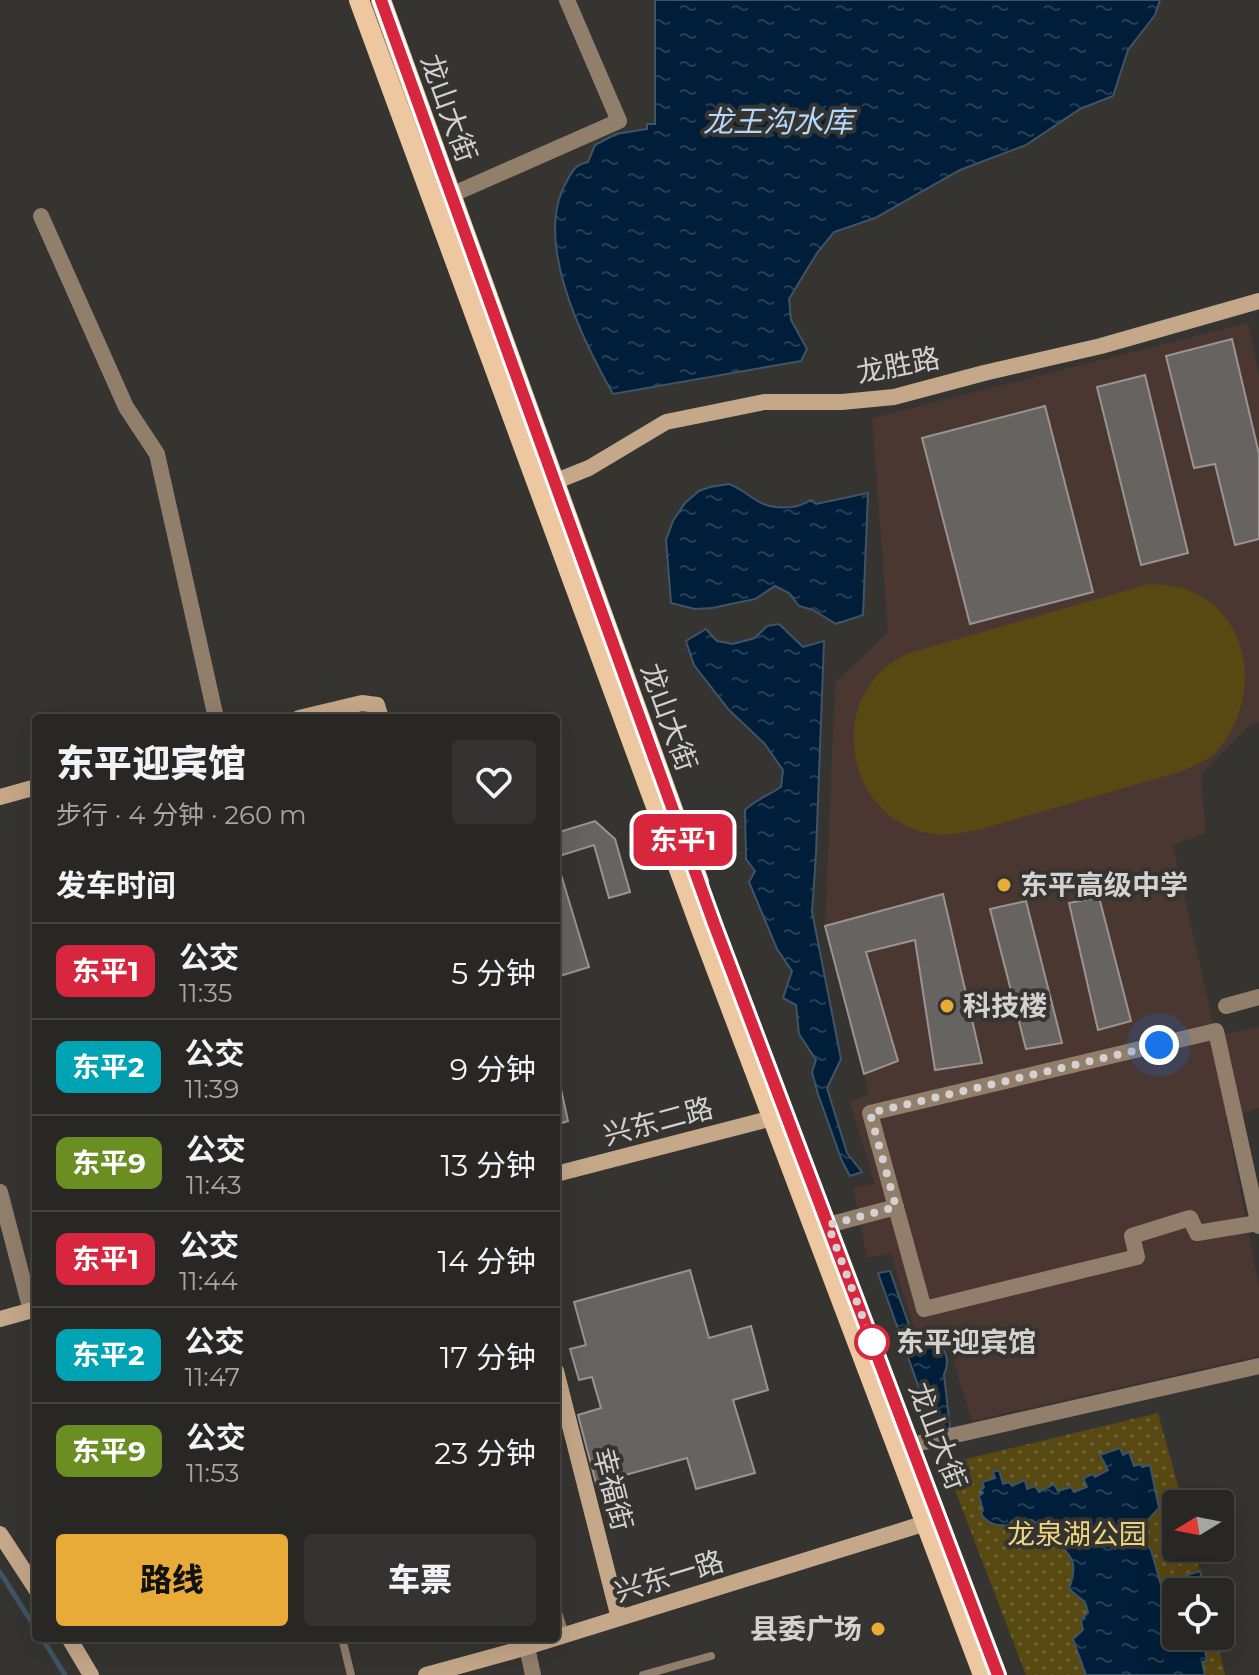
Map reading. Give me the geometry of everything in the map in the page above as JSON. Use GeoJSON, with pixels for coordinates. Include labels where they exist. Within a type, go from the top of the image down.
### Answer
{"type":"FeatureCollection","features":[{"type":"Feature","properties":{"kind":"main road","name":"龙山大街"},"geometry":{"type":"LineString","coordinates":[[359,0],[983,1675]]}},
{"type":"Feature","properties":{"kind":"main road","name":"龙山大街"},"geometry":{"type":"LineString","coordinates":[[381,0],[709,909],[998,1675]]}},
{"type":"Feature","properties":{"kind":"street"},"geometry":{"type":"LineString","coordinates":[[451,195],[619,121],[567,0]]}},
{"type":"Feature","properties":{"kind":"street"},"geometry":{"type":"LineString","coordinates":[[41,216],[126,407],[157,454],[215,714]]}},
{"type":"Feature","properties":{"kind":"street","name":"龙胜路"},"geometry":{"type":"LineString","coordinates":[[554,482],[589,468],[666,422],[764,402],[842,402],[894,397],[1101,346],[1259,301]]}},
{"type":"Feature","properties":{"kind":"street"},"geometry":{"type":"LineString","coordinates":[[316,714],[362,703],[379,712]]}},
{"type":"Feature","properties":{"kind":"street"},"geometry":{"type":"LineString","coordinates":[[0,797],[32,788]]}},
{"type":"Feature","properties":{"kind":"street"},"geometry":{"type":"LineString","coordinates":[[1226,1006],[1259,997]]}},
{"type":"Feature","properties":{"kind":"street"},"geometry":{"type":"LineString","coordinates":[[1216,1031],[1259,1224],[1197,1233],[1190,1218],[1132,1236],[1137,1257],[924,1309],[870,1113],[1216,1031]]}},
{"type":"Feature","properties":{"kind":"street","name":"兴东二路"},"geometry":{"type":"LineString","coordinates":[[560,1173],[773,1118]]}},
{"type":"Feature","properties":{"kind":"street"},"geometry":{"type":"LineString","coordinates":[[0,1192],[32,1303]]}},
{"type":"Feature","properties":{"kind":"street"},"geometry":{"type":"LineString","coordinates":[[828,1225],[896,1207]]}},
{"type":"Feature","properties":{"kind":"street"},"geometry":{"type":"LineString","coordinates":[[0,1319],[32,1311]]}},
{"type":"Feature","properties":{"kind":"street"},"geometry":{"type":"LineString","coordinates":[[911,1445],[1259,1366]]}},
{"type":"Feature","properties":{"kind":"street","name":"幸福街"},"geometry":{"type":"LineString","coordinates":[[560,1387],[619,1618]]}},
{"type":"Feature","properties":{"kind":"street","name":"兴东一路"},"geometry":{"type":"LineString","coordinates":[[560,1637],[926,1523]]}},
{"type":"Feature","properties":{"kind":"street"},"geometry":{"type":"LineString","coordinates":[[0,1534],[32,1583]]}},
{"type":"Feature","properties":{"kind":"street"},"geometry":{"type":"LineString","coordinates":[[71,1642],[91,1675]]}},
{"type":"Feature","properties":{"kind":"street","name":"兴东一路"},"geometry":{"type":"LineString","coordinates":[[426,1675],[543,1642]]}},
{"type":"Feature","properties":{"kind":"street"},"geometry":{"type":"LineString","coordinates":[[527,1647],[533,1675]]}},
{"type":"Feature","properties":{"kind":"lane"},"geometry":{"type":"LineString","coordinates":[[560,1619],[565,1635]]}},
{"type":"Feature","properties":{"kind":"lane"},"geometry":{"type":"LineString","coordinates":[[343,1642],[351,1675]]}},
{"type":"Feature","properties":{"kind":"lane"},"geometry":{"type":"LineString","coordinates":[[643,1675],[711,1656]]}},
{"type":"Feature","properties":{"kind":"shaded area","name":"东平高级中学"},"geometry":{"type":"Polygon","coordinates":[[[1248,323],[1259,376],[1259,723],[1249,726],[1201,774],[1206,833],[1173,845],[1213,1023],[1213,1036],[1259,1027],[1259,1108],[1226,1118],[1259,1286],[1259,1356],[972,1421],[945,1334],[915,1331],[891,1254],[867,1257],[853,1188],[875,1184],[850,1102],[869,1094],[825,926],[835,683],[888,632],[872,418],[1248,323]]]}},
{"type":"Feature","properties":{"kind":"green space"},"geometry":{"type":"Polygon","coordinates":[[[1149,584],[1186,589],[1213,604],[1229,622],[1239,643],[1244,665],[1244,689],[1239,712],[1229,734],[1215,753],[1183,771],[961,833],[927,833],[899,822],[877,804],[863,780],[855,754],[854,726],[862,699],[877,676],[911,652],[1149,584]]]}},
{"type":"Feature","properties":{"kind":"green space","name":"龙泉湖公园"},"geometry":{"type":"Polygon","coordinates":[[[1158,1413],[1179,1490],[1162,1490],[1162,1562],[1198,1562],[1202,1578],[1162,1578],[1162,1650],[1219,1650],[1225,1675],[1026,1675],[945,1464],[1158,1413]]]}},
{"type":"Feature","properties":{"kind":"water","name":"龙王沟水库"},"geometry":{"type":"Polygon","coordinates":[[[655,0],[1160,0],[1155,15],[1128,50],[1113,96],[1080,109],[1026,145],[960,170],[875,218],[834,232],[817,253],[789,299],[791,320],[807,349],[801,361],[613,394],[576,319],[558,260],[555,232],[558,205],[567,181],[577,166],[588,162],[595,145],[616,134],[647,129],[647,124],[655,124],[655,0]]]}},
{"type":"Feature","properties":{"kind":"water"},"geometry":{"type":"Polygon","coordinates":[[[729,484],[762,503],[776,507],[798,506],[811,500],[816,504],[868,493],[863,615],[836,624],[813,610],[799,606],[789,593],[775,586],[755,599],[712,608],[695,609],[671,603],[666,540],[673,521],[685,503],[699,491],[729,484]]]}},
{"type":"Feature","properties":{"kind":"water"},"geometry":{"type":"Polygon","coordinates":[[[779,624],[803,647],[824,641],[812,912],[841,1059],[827,1088],[847,1153],[862,1172],[850,1176],[818,1094],[812,1072],[816,1060],[799,1034],[796,1005],[783,998],[792,971],[777,949],[749,882],[755,871],[746,859],[745,810],[781,787],[783,770],[764,743],[729,710],[694,665],[686,641],[706,629],[717,641],[733,644],[755,638],[767,626],[779,624]]]}},
{"type":"Feature","properties":{"kind":"water"},"geometry":{"type":"Polygon","coordinates":[[[890,1271],[911,1331],[924,1340],[936,1343],[945,1353],[947,1366],[944,1375],[950,1428],[940,1431],[933,1427],[878,1273],[890,1271]]]}},
{"type":"Feature","properties":{"kind":"water"},"geometry":{"type":"Polygon","coordinates":[[[1120,1448],[1123,1455],[1129,1452],[1134,1466],[1150,1465],[1159,1508],[1145,1523],[1143,1540],[1151,1550],[1162,1585],[1162,1650],[1205,1650],[1207,1660],[1202,1662],[1205,1675],[1086,1675],[1073,1639],[1083,1630],[1081,1621],[1088,1612],[1085,1602],[1069,1589],[1073,1565],[1069,1555],[1032,1520],[1013,1520],[1008,1525],[999,1525],[981,1514],[983,1510],[979,1496],[983,1493],[982,1482],[995,1478],[993,1472],[999,1470],[1003,1484],[1009,1482],[1012,1486],[1025,1480],[1027,1489],[1035,1486],[1039,1492],[1054,1484],[1058,1491],[1071,1487],[1074,1492],[1087,1487],[1083,1478],[1093,1474],[1095,1477],[1108,1470],[1100,1455],[1120,1448]]]}},
{"type":"Feature","properties":{"kind":"water"},"geometry":{"type":"Polygon","coordinates":[[[1200,1571],[1202,1578],[1183,1578],[1185,1576],[1200,1571]]]}},
{"type":"Feature","properties":{"kind":"building"},"geometry":{"type":"Polygon","coordinates":[[[1232,339],[1259,454],[1259,539],[1235,545],[1215,464],[1194,468],[1166,356],[1232,339]]]}},
{"type":"Feature","properties":{"kind":"building"},"geometry":{"type":"Polygon","coordinates":[[[1145,375],[1188,553],[1141,565],[1097,387],[1145,375]]]}},
{"type":"Feature","properties":{"kind":"building"},"geometry":{"type":"Polygon","coordinates":[[[1045,406],[1093,592],[970,624],[922,438],[1045,406]]]}},
{"type":"Feature","properties":{"kind":"building"},"geometry":{"type":"Polygon","coordinates":[[[595,821],[615,839],[630,892],[609,898],[594,845],[560,856],[560,832],[595,821]]]}},
{"type":"Feature","properties":{"kind":"building"},"geometry":{"type":"Polygon","coordinates":[[[560,871],[589,967],[560,976],[560,871]]]}},
{"type":"Feature","properties":{"kind":"building","name":"科技楼"},"geometry":{"type":"Polygon","coordinates":[[[943,894],[982,1063],[935,1070],[915,940],[866,952],[898,1061],[864,1074],[825,926],[943,894]]]}},
{"type":"Feature","properties":{"kind":"building"},"geometry":{"type":"Polygon","coordinates":[[[1099,897],[1131,1021],[1098,1030],[1069,903],[1099,897]]]}},
{"type":"Feature","properties":{"kind":"building"},"geometry":{"type":"Polygon","coordinates":[[[1026,901],[1062,1043],[1026,1049],[990,909],[1026,901]]]}},
{"type":"Feature","properties":{"kind":"building"},"geometry":{"type":"Polygon","coordinates":[[[560,1089],[568,1121],[560,1124],[560,1089]]]}},
{"type":"Feature","properties":{"kind":"building"},"geometry":{"type":"Polygon","coordinates":[[[690,1270],[709,1338],[751,1326],[768,1390],[733,1400],[755,1473],[696,1489],[687,1458],[596,1483],[578,1415],[601,1408],[592,1377],[579,1380],[570,1349],[586,1345],[574,1302],[690,1270]]]}},
{"type":"Feature","properties":{"kind":"waterway"},"geometry":{"type":"LineString","coordinates":[[0,1572],[32,1623]]}},
{"type":"Feature","properties":{"kind":"waterway"},"geometry":{"type":"LineString","coordinates":[[44,1642],[65,1675]]}},
{"type":"Feature","properties":{"kind":"bus line","name":"东平1"},"geometry":{"type":"LineString","coordinates":[[381,0],[714,924],[998,1675]]}},
{"type":"Feature","properties":{"kind":"place","name":"东平高级中学"},"geometry":{"type":"Point","coordinates":[1004,885]}},
{"type":"Feature","properties":{"kind":"place","name":"科技楼"},"geometry":{"type":"Point","coordinates":[947,1006]}},
{"type":"Feature","properties":{"kind":"place","name":"东平迎宾馆"},"geometry":{"type":"Point","coordinates":[872,1342]}},
{"type":"Feature","properties":{"kind":"place","name":"县委广场"},"geometry":{"type":"Point","coordinates":[878,1629]}},
{"type":"Feature","properties":{"kind":"route"},"geometry":{"type":"LineString","coordinates":[[872,1342],[828,1225],[896,1207],[870,1113],[1159,1045]]}}]}
